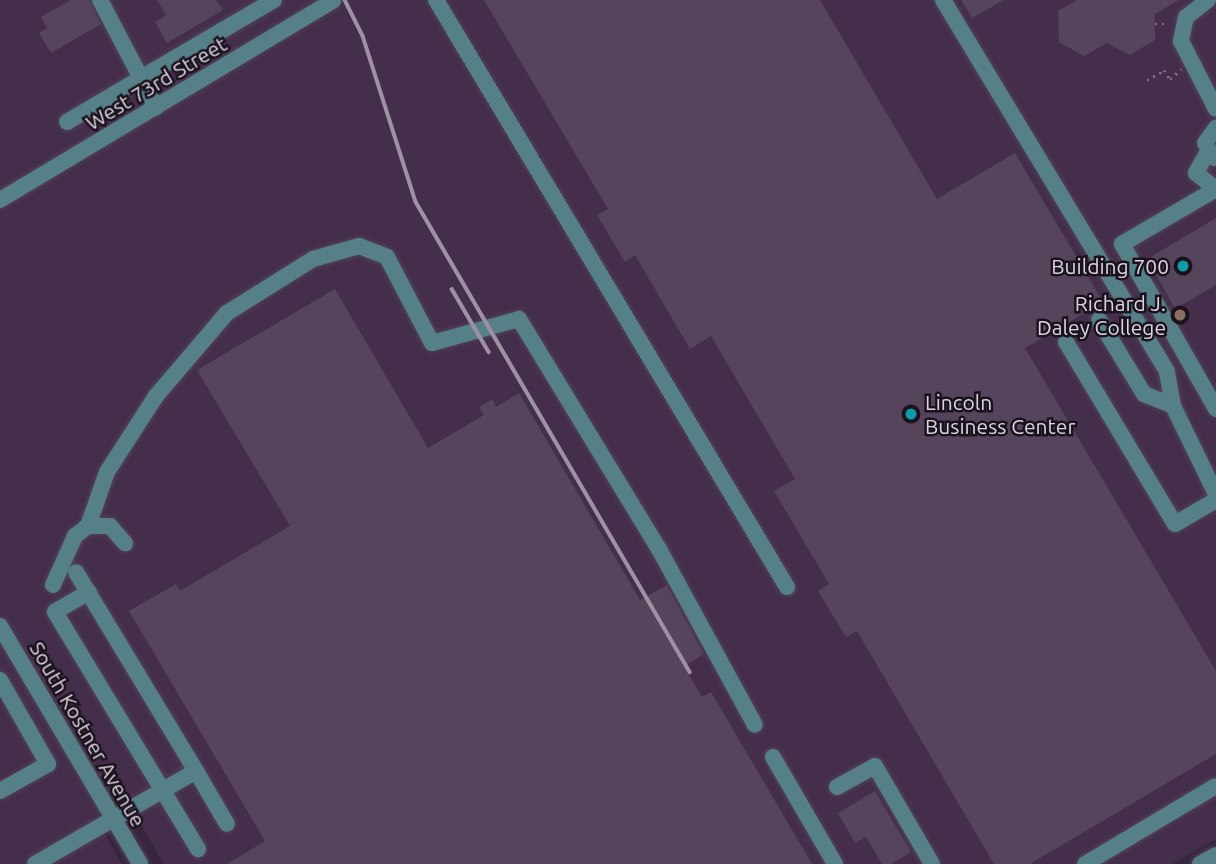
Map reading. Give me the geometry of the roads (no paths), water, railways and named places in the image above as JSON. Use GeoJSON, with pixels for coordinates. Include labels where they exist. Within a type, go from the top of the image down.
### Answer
{"type":"FeatureCollection","features":[{"type":"Feature","properties":{"kind":"street"},"geometry":{"type":"LineString","coordinates":[[100,0],[156,107]]}},
{"type":"Feature","properties":{"kind":"street"},"geometry":{"type":"LineString","coordinates":[[436,0],[787,587]]}},
{"type":"Feature","properties":{"kind":"street"},"geometry":{"type":"LineString","coordinates":[[943,0],[1167,372],[1173,406],[1216,494]]}},
{"type":"Feature","properties":{"kind":"street"},"geometry":{"type":"LineString","coordinates":[[1208,0],[1186,17],[1181,41],[1216,109]]}},
{"type":"Feature","properties":{"kind":"street","name":"West 73rd Street"},"geometry":{"type":"LineString","coordinates":[[0,200],[333,1]]}},
{"type":"Feature","properties":{"kind":"street"},"geometry":{"type":"LineString","coordinates":[[67,122],[264,3],[276,35]]}},
{"type":"Feature","properties":{"kind":"street"},"geometry":{"type":"LineString","coordinates":[[1216,128],[1206,138],[1211,156],[1196,173],[1215,184],[1122,244],[1216,409]]}},
{"type":"Feature","properties":{"kind":"street"},"geometry":{"type":"LineString","coordinates":[[53,585],[75,537],[88,526],[107,471],[156,396],[227,313],[302,264],[359,246],[387,257],[432,343],[519,319],[659,549],[755,725]]}},
{"type":"Feature","properties":{"kind":"street"},"geometry":{"type":"LineString","coordinates":[[1099,320],[1144,394],[1173,406]]}},
{"type":"Feature","properties":{"kind":"street"},"geometry":{"type":"LineString","coordinates":[[1066,342],[1175,524],[1216,500]]}},
{"type":"Feature","properties":{"kind":"street"},"geometry":{"type":"LineString","coordinates":[[88,526],[110,526],[125,544]]}},
{"type":"Feature","properties":{"kind":"street"},"geometry":{"type":"LineString","coordinates":[[76,572],[227,824]]}},
{"type":"Feature","properties":{"kind":"street"},"geometry":{"type":"LineString","coordinates":[[89,593],[55,612],[198,849]]}},
{"type":"Feature","properties":{"kind":"street","name":"South Kostner Avenue"},"geometry":{"type":"LineString","coordinates":[[0,626],[140,864]]}},
{"type":"Feature","properties":{"kind":"street"},"geometry":{"type":"LineString","coordinates":[[0,680],[48,764],[0,791]]}},
{"type":"Feature","properties":{"kind":"street"},"geometry":{"type":"LineString","coordinates":[[22,719],[46,705]]}},
{"type":"Feature","properties":{"kind":"street"},"geometry":{"type":"LineString","coordinates":[[35,741],[59,726]]}},
{"type":"Feature","properties":{"kind":"street"},"geometry":{"type":"LineString","coordinates":[[773,757],[835,864]]}},
{"type":"Feature","properties":{"kind":"street"},"geometry":{"type":"LineString","coordinates":[[837,787],[875,766],[933,864]]}},
{"type":"Feature","properties":{"kind":"street"},"geometry":{"type":"LineString","coordinates":[[35,864],[195,771]]}},
{"type":"Feature","properties":{"kind":"street"},"geometry":{"type":"LineString","coordinates":[[1085,864],[1216,786]]}},
{"type":"Feature","properties":{"kind":"street"},"geometry":{"type":"LineString","coordinates":[[1200,864],[1216,855]]}},
{"type":"Feature","properties":{"kind":"railway"},"geometry":{"type":"LineString","coordinates":[[345,0],[363,36],[416,202],[690,672]]}},
{"type":"Feature","properties":{"kind":"railway"},"geometry":{"type":"LineString","coordinates":[[452,289],[489,352]]}},
{"type":"Feature","properties":{"kind":"place","name":"Building 700"},"geometry":{"type":"Point","coordinates":[1183,266]}},
{"type":"Feature","properties":{"kind":"place","name":"Richard J. Daley College"},"geometry":{"type":"Point","coordinates":[1180,315]}},
{"type":"Feature","properties":{"kind":"place","name":"Lincoln Business Center"},"geometry":{"type":"Point","coordinates":[911,414]}}]}
